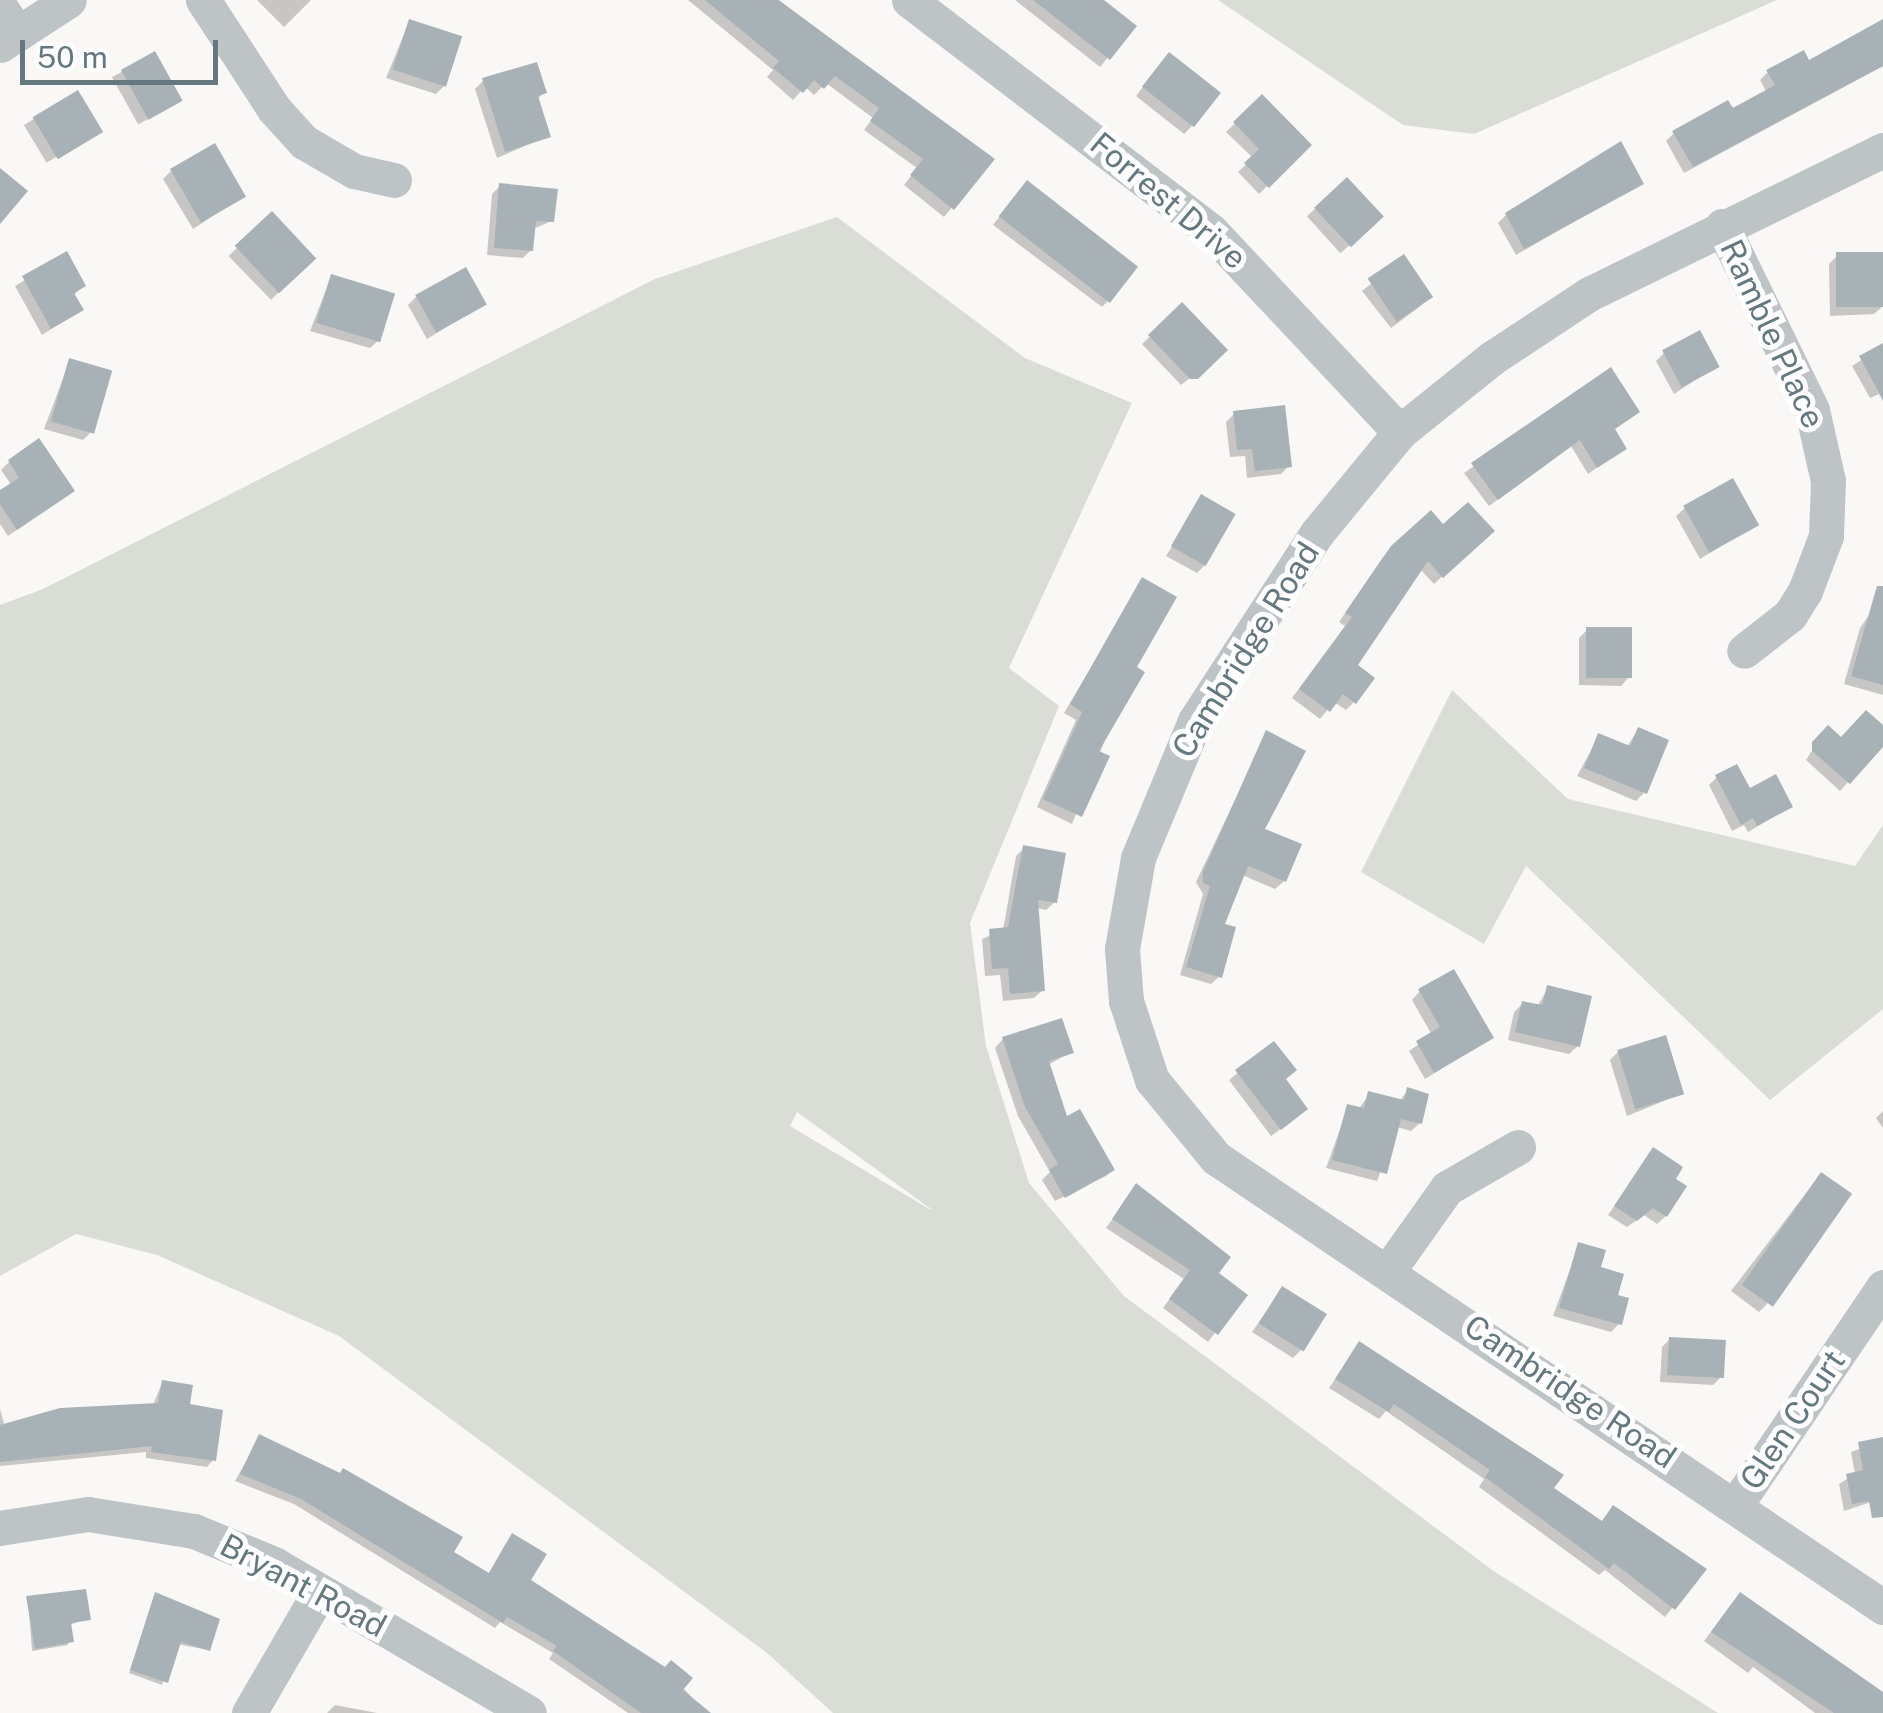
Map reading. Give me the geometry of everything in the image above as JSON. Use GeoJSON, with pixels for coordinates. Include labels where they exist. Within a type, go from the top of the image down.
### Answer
{"type":"FeatureCollection","features":[{"type":"Feature","properties":{"kind":"street"},"geometry":{"type":"LineString","coordinates":[[6,29],[69,0]]}},
{"type":"Feature","properties":{"kind":"street"},"geometry":{"type":"LineString","coordinates":[[203,0],[274,109],[304,142],[354,170],[394,180]]}},
{"type":"Feature","properties":{"kind":"street","name":"Forrest Drive"},"geometry":{"type":"LineString","coordinates":[[909,0],[1190,212],[1400,432]]}},
{"type":"Feature","properties":{"kind":"street","name":"Cambridge Road"},"geometry":{"type":"LineString","coordinates":[[1883,150],[1722,226],[1535,328],[1400,432],[1317,533],[1195,721],[1138,858],[1122,949],[1126,1001],[1141,1053],[1191,1135],[1738,1504],[1883,1607]]}},
{"type":"Feature","properties":{"kind":"street","name":"Ramble Place"},"geometry":{"type":"LineString","coordinates":[[1722,226],[1812,410],[1828,481],[1826,536],[1805,591],[1790,615],[1744,651]]}},
{"type":"Feature","properties":{"kind":"street"},"geometry":{"type":"LineString","coordinates":[[1388,1270],[1447,1188],[1518,1147]]}},
{"type":"Feature","properties":{"kind":"street","name":"Glen Court"},"geometry":{"type":"LineString","coordinates":[[1738,1504],[1883,1287]]}},
{"type":"Feature","properties":{"kind":"street","name":"Bryant Road"},"geometry":{"type":"LineString","coordinates":[[0,1528],[88,1514],[156,1521],[237,1548],[529,1713]]}},
{"type":"Feature","properties":{"kind":"street"},"geometry":{"type":"LineString","coordinates":[[249,1713],[320,1592]]}},
{"type":"Feature","properties":{"kind":"shaded area"},"geometry":{"type":"Polygon","coordinates":[[[1218,0],[1777,0],[1474,134],[1403,125],[1218,0]]]}},
{"type":"Feature","properties":{"kind":"shaded area"},"geometry":{"type":"Polygon","coordinates":[[[837,217],[1025,358],[1132,403],[1009,668],[1059,706],[970,923],[986,1046],[1029,1183],[1124,1296],[1495,1572],[1718,1713],[833,1713],[767,1653],[339,1336],[157,1255],[76,1234],[0,1276],[0,605],[43,589],[655,279],[837,217]],[[797,1112],[790,1126],[931,1209],[797,1112]]]}},
{"type":"Feature","properties":{"kind":"shaded area"},"geometry":{"type":"Polygon","coordinates":[[[1452,690],[1568,799],[1855,866],[1883,825],[1883,1009],[1770,1100],[1526,866],[1484,944],[1361,872],[1452,690]]]}},
{"type":"Feature","properties":{"kind":"building"},"geometry":{"type":"Polygon","coordinates":[[[705,0],[778,0],[995,159],[954,210],[910,175],[923,159],[870,121],[879,108],[835,76],[824,89],[814,80],[803,93],[773,68],[779,61],[705,0]]]}},
{"type":"Feature","properties":{"kind":"building"},"geometry":{"type":"Polygon","coordinates":[[[1033,0],[1104,0],[1137,26],[1110,60],[1033,0]]]}},
{"type":"Feature","properties":{"kind":"building"},"geometry":{"type":"Polygon","coordinates":[[[409,19],[462,36],[446,87],[393,69],[409,19]]]}},
{"type":"Feature","properties":{"kind":"building"},"geometry":{"type":"Polygon","coordinates":[[[1883,19],[1883,66],[1693,167],[1672,131],[1728,100],[1733,108],[1775,85],[1766,70],[1804,50],[1809,60],[1883,19]]]}},
{"type":"Feature","properties":{"kind":"building"},"geometry":{"type":"Polygon","coordinates":[[[155,51],[183,101],[149,120],[121,70],[155,51]]]}},
{"type":"Feature","properties":{"kind":"building"},"geometry":{"type":"Polygon","coordinates":[[[1169,52],[1221,93],[1194,127],[1142,87],[1169,52]]]}},
{"type":"Feature","properties":{"kind":"building"},"geometry":{"type":"Polygon","coordinates":[[[537,62],[547,93],[538,96],[551,137],[505,152],[482,78],[537,62]]]}},
{"type":"Feature","properties":{"kind":"building"},"geometry":{"type":"Polygon","coordinates":[[[78,90],[103,132],[58,159],[33,117],[78,90]]]}},
{"type":"Feature","properties":{"kind":"building"},"geometry":{"type":"Polygon","coordinates":[[[1262,94],[1312,145],[1269,188],[1244,163],[1259,149],[1233,122],[1262,94]]]}},
{"type":"Feature","properties":{"kind":"building"},"geometry":{"type":"Polygon","coordinates":[[[1621,141],[1644,184],[1524,249],[1505,213],[1621,141]]]}},
{"type":"Feature","properties":{"kind":"building"},"geometry":{"type":"Polygon","coordinates":[[[215,143],[246,197],[201,223],[170,169],[215,143]]]}},
{"type":"Feature","properties":{"kind":"building"},"geometry":{"type":"Polygon","coordinates":[[[0,168],[28,191],[0,224],[0,168]]]}},
{"type":"Feature","properties":{"kind":"building"},"geometry":{"type":"Polygon","coordinates":[[[1347,177],[1384,216],[1351,247],[1314,208],[1347,177]]]}},
{"type":"Feature","properties":{"kind":"building"},"geometry":{"type":"Polygon","coordinates":[[[1027,180],[1138,267],[1110,303],[999,216],[1027,180]]]}},
{"type":"Feature","properties":{"kind":"building"},"geometry":{"type":"Polygon","coordinates":[[[499,183],[558,189],[554,222],[536,221],[533,251],[494,248],[499,183]]]}},
{"type":"Feature","properties":{"kind":"building"},"geometry":{"type":"Polygon","coordinates":[[[272,211],[316,259],[279,293],[235,246],[272,211]]]}},
{"type":"Feature","properties":{"kind":"building"},"geometry":{"type":"Polygon","coordinates":[[[67,251],[86,286],[74,293],[84,310],[51,329],[22,276],[67,251]]]}},
{"type":"Feature","properties":{"kind":"building"},"geometry":{"type":"Polygon","coordinates":[[[1836,252],[1883,252],[1883,307],[1836,307],[1836,252]]]}},
{"type":"Feature","properties":{"kind":"building"},"geometry":{"type":"Polygon","coordinates":[[[1404,254],[1433,297],[1397,322],[1368,279],[1404,254]]]}},
{"type":"Feature","properties":{"kind":"building"},"geometry":{"type":"Polygon","coordinates":[[[466,267],[487,305],[436,333],[415,295],[466,267]]]}},
{"type":"Feature","properties":{"kind":"building"},"geometry":{"type":"Polygon","coordinates":[[[331,274],[395,294],[380,342],[316,323],[331,274]]]}},
{"type":"Feature","properties":{"kind":"building"},"geometry":{"type":"Polygon","coordinates":[[[1182,302],[1228,350],[1198,379],[1190,379],[1148,335],[1182,302]]]}},
{"type":"Feature","properties":{"kind":"building"},"geometry":{"type":"Polygon","coordinates":[[[1700,330],[1720,367],[1682,387],[1662,350],[1700,330]]]}},
{"type":"Feature","properties":{"kind":"building"},"geometry":{"type":"Polygon","coordinates":[[[1883,343],[1883,400],[1859,356],[1883,343]]]}},
{"type":"Feature","properties":{"kind":"building"},"geometry":{"type":"Polygon","coordinates":[[[69,358],[112,370],[94,434],[51,421],[69,358]]]}},
{"type":"Feature","properties":{"kind":"building"},"geometry":{"type":"Polygon","coordinates":[[[1611,367],[1640,412],[1615,429],[1627,449],[1597,468],[1580,440],[1498,500],[1471,463],[1611,367]]]}},
{"type":"Feature","properties":{"kind":"building"},"geometry":{"type":"Polygon","coordinates":[[[1285,405],[1292,467],[1255,471],[1252,449],[1237,450],[1233,411],[1285,405]]]}},
{"type":"Feature","properties":{"kind":"building"},"geometry":{"type":"Polygon","coordinates":[[[39,438],[75,491],[17,530],[0,504],[0,490],[19,478],[8,460],[39,438]]]}},
{"type":"Feature","properties":{"kind":"building"},"geometry":{"type":"Polygon","coordinates":[[[1733,478],[1759,525],[1709,553],[1683,506],[1733,478]]]}},
{"type":"Feature","properties":{"kind":"building"},"geometry":{"type":"Polygon","coordinates":[[[1201,494],[1236,514],[1206,566],[1171,546],[1201,494]]]}},
{"type":"Feature","properties":{"kind":"building"},"geometry":{"type":"Polygon","coordinates":[[[1468,502],[1495,531],[1443,578],[1428,561],[1358,665],[1375,678],[1356,704],[1343,694],[1330,712],[1299,689],[1352,617],[1345,613],[1391,546],[1431,510],[1443,524],[1468,502]]]}},
{"type":"Feature","properties":{"kind":"building"},"geometry":{"type":"Polygon","coordinates":[[[1142,577],[1177,597],[1137,667],[1145,672],[1099,751],[1110,756],[1082,817],[1043,799],[1082,712],[1070,704],[1142,577]]]}},
{"type":"Feature","properties":{"kind":"building"},"geometry":{"type":"Polygon","coordinates":[[[1877,586],[1883,586],[1883,685],[1851,676],[1877,586]]]}},
{"type":"Feature","properties":{"kind":"building"},"geometry":{"type":"Polygon","coordinates":[[[1586,627],[1632,627],[1632,678],[1586,678],[1586,627]]]}},
{"type":"Feature","properties":{"kind":"building"},"geometry":{"type":"Polygon","coordinates":[[[1866,710],[1883,725],[1883,747],[1850,784],[1812,751],[1812,742],[1828,725],[1841,737],[1866,710]]]}},
{"type":"Feature","properties":{"kind":"building"},"geometry":{"type":"Polygon","coordinates":[[[1638,727],[1669,740],[1647,794],[1584,768],[1598,733],[1630,746],[1638,727]]]}},
{"type":"Feature","properties":{"kind":"building"},"geometry":{"type":"Polygon","coordinates":[[[1266,730],[1306,751],[1265,829],[1302,844],[1286,882],[1248,866],[1225,924],[1236,927],[1222,978],[1186,967],[1210,886],[1203,883],[1203,872],[1266,730]]]}},
{"type":"Feature","properties":{"kind":"building"},"geometry":{"type":"Polygon","coordinates":[[[1737,764],[1750,788],[1776,774],[1793,807],[1757,826],[1753,818],[1741,825],[1715,775],[1737,764]]]}},
{"type":"Feature","properties":{"kind":"building"},"geometry":{"type":"Polygon","coordinates":[[[1023,845],[1066,853],[1057,903],[1038,900],[1045,991],[1010,994],[1008,968],[992,969],[989,929],[1008,927],[1023,845]]]}},
{"type":"Feature","properties":{"kind":"building"},"geometry":{"type":"Polygon","coordinates":[[[1454,969],[1494,1038],[1434,1073],[1416,1041],[1440,1027],[1418,989],[1454,969]]]}},
{"type":"Feature","properties":{"kind":"building"},"geometry":{"type":"Polygon","coordinates":[[[1547,985],[1592,996],[1580,1047],[1515,1032],[1522,1001],[1542,1005],[1547,985]]]}},
{"type":"Feature","properties":{"kind":"building"},"geometry":{"type":"Polygon","coordinates":[[[1062,1018],[1074,1053],[1049,1061],[1067,1116],[1080,1109],[1115,1170],[1065,1198],[1049,1170],[1058,1164],[1025,1107],[1002,1037],[1062,1018]]]}},
{"type":"Feature","properties":{"kind":"building"},"geometry":{"type":"Polygon","coordinates":[[[1666,1035],[1684,1094],[1635,1109],[1617,1050],[1666,1035]]]}},
{"type":"Feature","properties":{"kind":"building"},"geometry":{"type":"Polygon","coordinates":[[[1274,1041],[1297,1070],[1286,1079],[1308,1109],[1281,1130],[1235,1070],[1274,1041]]]}},
{"type":"Feature","properties":{"kind":"building"},"geometry":{"type":"Polygon","coordinates":[[[1407,1087],[1429,1094],[1422,1124],[1401,1119],[1387,1174],[1332,1160],[1347,1104],[1364,1108],[1368,1091],[1404,1100],[1407,1087]]]}},
{"type":"Feature","properties":{"kind":"building"},"geometry":{"type":"Polygon","coordinates":[[[1653,1147],[1683,1167],[1676,1179],[1687,1186],[1667,1217],[1653,1208],[1637,1221],[1614,1206],[1653,1147]]]}},
{"type":"Feature","properties":{"kind":"building"},"geometry":{"type":"Polygon","coordinates":[[[1821,1172],[1852,1194],[1773,1307],[1742,1285],[1821,1172]]]}},
{"type":"Feature","properties":{"kind":"building"},"geometry":{"type":"Polygon","coordinates":[[[1136,1183],[1231,1257],[1219,1273],[1248,1295],[1218,1335],[1169,1299],[1190,1270],[1112,1219],[1136,1183]]]}},
{"type":"Feature","properties":{"kind":"building"},"geometry":{"type":"Polygon","coordinates":[[[1578,1242],[1606,1250],[1601,1267],[1624,1274],[1618,1295],[1629,1298],[1622,1325],[1559,1308],[1578,1242]]]}},
{"type":"Feature","properties":{"kind":"building"},"geometry":{"type":"Polygon","coordinates":[[[1282,1286],[1327,1314],[1304,1351],[1259,1323],[1282,1286]]]}},
{"type":"Feature","properties":{"kind":"building"},"geometry":{"type":"Polygon","coordinates":[[[1669,1337],[1726,1340],[1724,1378],[1667,1375],[1669,1337]]]}},
{"type":"Feature","properties":{"kind":"building"},"geometry":{"type":"Polygon","coordinates":[[[1359,1341],[1564,1475],[1554,1488],[1602,1521],[1613,1505],[1707,1569],[1675,1610],[1614,1563],[1609,1569],[1485,1477],[1490,1470],[1394,1404],[1389,1412],[1335,1379],[1359,1341]]]}},
{"type":"Feature","properties":{"kind":"building"},"geometry":{"type":"Polygon","coordinates":[[[162,1380],[193,1385],[190,1404],[223,1410],[216,1461],[151,1452],[152,1446],[0,1462],[0,1425],[60,1408],[158,1403],[162,1380]]]}},
{"type":"Feature","properties":{"kind":"building"},"geometry":{"type":"Polygon","coordinates":[[[259,1434],[340,1473],[343,1468],[463,1537],[454,1552],[489,1573],[512,1533],[547,1554],[531,1580],[665,1667],[671,1660],[693,1678],[683,1690],[711,1713],[641,1713],[553,1651],[557,1646],[507,1617],[503,1623],[301,1499],[240,1474],[259,1434]]]}},
{"type":"Feature","properties":{"kind":"building"},"geometry":{"type":"Polygon","coordinates":[[[1883,1437],[1883,1517],[1872,1518],[1869,1501],[1852,1504],[1846,1474],[1863,1470],[1858,1442],[1883,1437]]]}},
{"type":"Feature","properties":{"kind":"building"},"geometry":{"type":"Polygon","coordinates":[[[86,1589],[91,1620],[71,1623],[74,1642],[35,1649],[26,1596],[86,1589]]]}},
{"type":"Feature","properties":{"kind":"building"},"geometry":{"type":"Polygon","coordinates":[[[155,1592],[220,1619],[210,1651],[181,1642],[168,1683],[130,1670],[155,1592]]]}},
{"type":"Feature","properties":{"kind":"building"},"geometry":{"type":"Polygon","coordinates":[[[1740,1592],[1883,1692],[1883,1713],[1834,1713],[1711,1632],[1740,1592]]]}}]}
